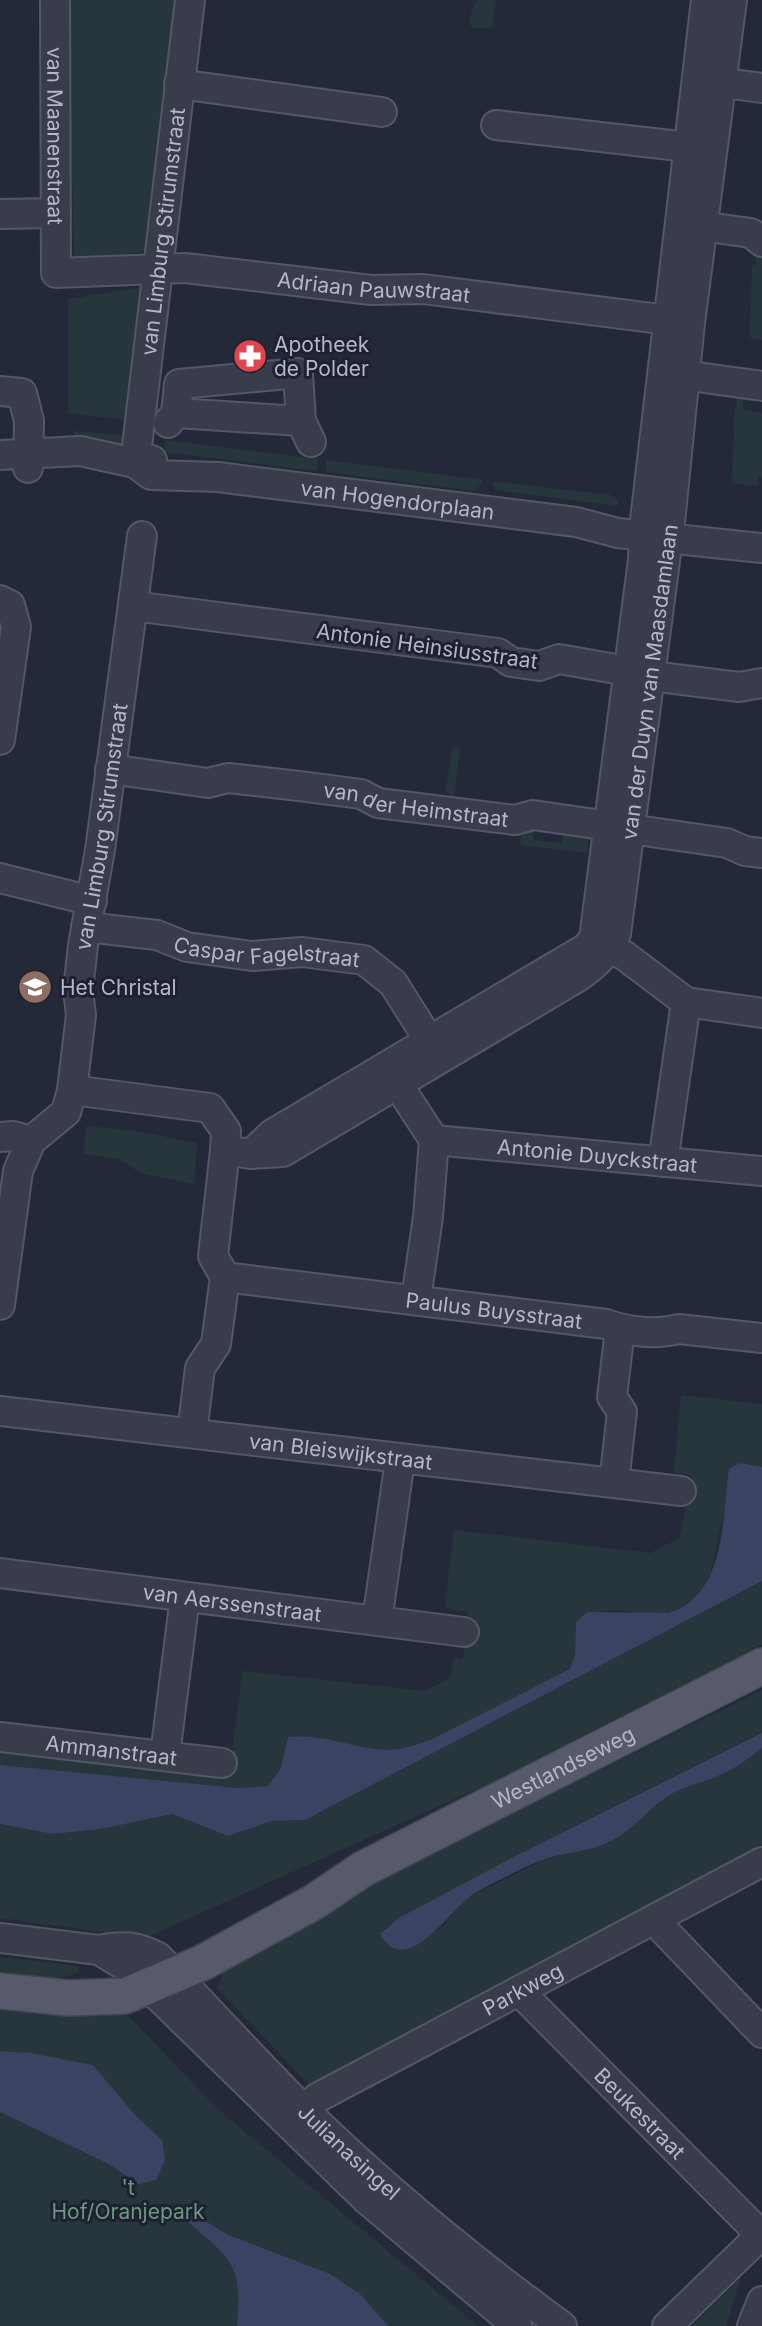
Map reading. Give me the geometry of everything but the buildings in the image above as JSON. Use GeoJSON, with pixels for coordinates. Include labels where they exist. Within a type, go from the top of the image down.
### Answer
{"type":"FeatureCollection","features":[{"type":"Feature","properties":{"kind":"main road","name":"Westlandseweg"},"geometry":{"type":"LineString","coordinates":[[0,1991],[68,1998],[103,1999],[125,1996],[152,1972],[314,1881],[363,1869],[762,1666]]}},
{"type":"Feature","properties":{"kind":"street","name":"van Maanenstraat"},"geometry":{"type":"LineString","coordinates":[[55,0],[56,273]]}},
{"type":"Feature","properties":{"kind":"street","name":"van Limburg Stirumstraat"},"geometry":{"type":"LineString","coordinates":[[135,463],[190,0]]}},
{"type":"Feature","properties":{"kind":"street","name":"van der Duyn van Maasdamlaan"},"geometry":{"type":"LineString","coordinates":[[706,0],[709,80]]}},
{"type":"Feature","properties":{"kind":"street","name":"van der Duyn van Maasdamlaan"},"geometry":{"type":"LineString","coordinates":[[602,944],[616,934],[620,828],[699,153],[709,80],[732,0]]}},
{"type":"Feature","properties":{"kind":"street"},"geometry":{"type":"LineString","coordinates":[[709,80],[762,88]]}},
{"type":"Feature","properties":{"kind":"street"},"geometry":{"type":"LineString","coordinates":[[179,84],[382,112]]}},
{"type":"Feature","properties":{"kind":"street"},"geometry":{"type":"LineString","coordinates":[[496,125],[699,153]]}},
{"type":"Feature","properties":{"kind":"street"},"geometry":{"type":"LineString","coordinates":[[0,214],[56,213]]}},
{"type":"Feature","properties":{"kind":"street"},"geometry":{"type":"LineString","coordinates":[[691,225],[751,233],[762,242]]}},
{"type":"Feature","properties":{"kind":"street","name":"Adriaan Pauwstraat"},"geometry":{"type":"LineString","coordinates":[[56,273],[159,268],[370,290],[423,289],[679,322]]}},
{"type":"Feature","properties":{"kind":"street"},"geometry":{"type":"LineString","coordinates":[[298,373],[306,432],[172,418],[177,379],[298,373]]}},
{"type":"Feature","properties":{"kind":"street"},"geometry":{"type":"LineString","coordinates":[[673,374],[762,386]]}},
{"type":"Feature","properties":{"kind":"street","name":"van Hogendorplaan"},"geometry":{"type":"LineString","coordinates":[[0,391],[22,393],[29,421],[14,460],[80,451],[135,463],[164,461],[218,477],[576,522],[762,537]]}},
{"type":"Feature","properties":{"kind":"street","name":"van Hogendorplaan"},"geometry":{"type":"LineString","coordinates":[[657,529],[762,548]]}},
{"type":"Feature","properties":{"kind":"street","name":"van Limburg Stirumstraat"},"geometry":{"type":"LineString","coordinates":[[0,1306],[9,1170],[31,1141],[66,1112],[72,1090],[81,1015],[78,990],[142,536]]}},
{"type":"Feature","properties":{"kind":"street"},"geometry":{"type":"LineString","coordinates":[[0,600],[10,606],[16,626],[0,740]]}},
{"type":"Feature","properties":{"kind":"street","name":"Antonie Heinsiusstraat"},"geometry":{"type":"LineString","coordinates":[[133,606],[498,653],[511,662],[539,666],[559,659],[739,687],[762,683]]}},
{"type":"Feature","properties":{"kind":"street","name":"van der Heimstraat"},"geometry":{"type":"LineString","coordinates":[[110,769],[208,783],[228,778],[299,786],[361,794],[378,803],[515,820],[533,815],[727,843],[745,851],[762,853]]}},
{"type":"Feature","properties":{"kind":"street","name":"Caspar Fagelstraat"},"geometry":{"type":"LineString","coordinates":[[0,878],[89,914],[187,947],[252,956],[302,952],[364,960],[393,983],[435,1049]]}},
{"type":"Feature","properties":{"kind":"street"},"geometry":{"type":"LineString","coordinates":[[238,1152],[578,977],[600,962],[602,944],[625,956],[686,1002],[762,1013]]}},
{"type":"Feature","properties":{"kind":"street"},"geometry":{"type":"LineString","coordinates":[[663,1162],[686,1002]]}},
{"type":"Feature","properties":{"kind":"street"},"geometry":{"type":"LineString","coordinates":[[396,1073],[406,1097],[434,1140],[428,1217],[416,1299]]}},
{"type":"Feature","properties":{"kind":"street"},"geometry":{"type":"LineString","coordinates":[[72,1090],[210,1108],[238,1152],[213,1256],[225,1277],[216,1344],[200,1368],[192,1433]]}},
{"type":"Feature","properties":{"kind":"street"},"geometry":{"type":"LineString","coordinates":[[0,1137],[13,1136],[31,1141]]}},
{"type":"Feature","properties":{"kind":"street","name":"Antonie Duyckstraat"},"geometry":{"type":"LineString","coordinates":[[434,1140],[762,1171]]}},
{"type":"Feature","properties":{"kind":"street","name":"Paulus Buysstraat"},"geometry":{"type":"LineString","coordinates":[[225,1277],[606,1324],[620,1329],[666,1332],[679,1329],[762,1338]]}},
{"type":"Feature","properties":{"kind":"street"},"geometry":{"type":"LineString","coordinates":[[614,1483],[622,1412],[612,1397],[620,1329]]}},
{"type":"Feature","properties":{"kind":"street","name":"van Bleiswijkstraat"},"geometry":{"type":"LineString","coordinates":[[0,1411],[681,1491]]}},
{"type":"Feature","properties":{"kind":"street"},"geometry":{"type":"LineString","coordinates":[[377,1620],[400,1460]]}},
{"type":"Feature","properties":{"kind":"street","name":"van Aerssenstraat"},"geometry":{"type":"LineString","coordinates":[[0,1573],[464,1632]]}},
{"type":"Feature","properties":{"kind":"street"},"geometry":{"type":"LineString","coordinates":[[165,1755],[186,1597]]}},
{"type":"Feature","properties":{"kind":"street","name":"Ammanstraat"},"geometry":{"type":"LineString","coordinates":[[0,1737],[222,1763]]}},
{"type":"Feature","properties":{"kind":"street","name":"Parkweg"},"geometry":{"type":"LineString","coordinates":[[297,2119],[317,2098],[762,1862]]}},
{"type":"Feature","properties":{"kind":"street"},"geometry":{"type":"LineString","coordinates":[[654,1920],[762,2033]]}},
{"type":"Feature","properties":{"kind":"street"},"geometry":{"type":"LineString","coordinates":[[0,1938],[99,1950],[152,1972]]}},
{"type":"Feature","properties":{"kind":"street","name":"Julianasingel"},"geometry":{"type":"LineString","coordinates":[[152,1972],[297,2119],[407,2237],[517,2326]]}},
{"type":"Feature","properties":{"kind":"street","name":"Beukestraat"},"geometry":{"type":"LineString","coordinates":[[519,1991],[762,2235]]}},
{"type":"Feature","properties":{"kind":"street","name":"Julianasingel"},"geometry":{"type":"LineString","coordinates":[[297,2119],[562,2326]]}},
{"type":"Feature","properties":{"kind":"street"},"geometry":{"type":"LineString","coordinates":[[667,2326],[762,2235]]}},
{"type":"Feature","properties":{"kind":"street"},"geometry":{"type":"LineString","coordinates":[[752,2326],[762,2301]]}},
{"type":"Feature","properties":{"kind":"green space"},"geometry":{"type":"Polygon","coordinates":[[[68,0],[181,0],[147,251],[74,261],[68,0]]]}},
{"type":"Feature","properties":{"kind":"green space"},"geometry":{"type":"Polygon","coordinates":[[[477,0],[496,0],[492,28],[475,28],[470,25],[471,13],[477,0]]]}},
{"type":"Feature","properties":{"kind":"green space"},"geometry":{"type":"Polygon","coordinates":[[[756,251],[762,256],[762,340],[750,338],[752,265],[756,265],[756,251]]]}},
{"type":"Feature","properties":{"kind":"green space"},"geometry":{"type":"Polygon","coordinates":[[[144,287],[129,420],[68,413],[68,299],[144,287]]]}},
{"type":"Feature","properties":{"kind":"green space"},"geometry":{"type":"Polygon","coordinates":[[[739,395],[743,396],[743,410],[762,413],[762,477],[758,477],[758,486],[732,483],[735,408],[739,395]]]}},
{"type":"Feature","properties":{"kind":"green space"},"geometry":{"type":"Polygon","coordinates":[[[74,431],[127,436],[124,445],[115,449],[72,445],[74,431]]]}},
{"type":"Feature","properties":{"kind":"green space"},"geometry":{"type":"Polygon","coordinates":[[[165,440],[318,459],[316,471],[165,452],[165,440]]]}},
{"type":"Feature","properties":{"kind":"green space"},"geometry":{"type":"Polygon","coordinates":[[[325,460],[483,480],[476,491],[327,472],[325,460]]]}},
{"type":"Feature","properties":{"kind":"green space"},"geometry":{"type":"Polygon","coordinates":[[[492,481],[611,495],[618,499],[618,506],[494,490],[492,481]]]}},
{"type":"Feature","properties":{"kind":"green space"},"geometry":{"type":"Polygon","coordinates":[[[452,747],[460,748],[454,797],[446,791],[452,747]]]}},
{"type":"Feature","properties":{"kind":"green space"},"geometry":{"type":"Polygon","coordinates":[[[535,822],[533,840],[562,843],[564,828],[590,833],[587,853],[520,845],[522,825],[535,822]]]}},
{"type":"Feature","properties":{"kind":"green space"},"geometry":{"type":"Polygon","coordinates":[[[86,1126],[137,1131],[197,1143],[194,1184],[141,1173],[119,1159],[83,1154],[86,1126]]]}},
{"type":"Feature","properties":{"kind":"green space"},"geometry":{"type":"Polygon","coordinates":[[[681,1395],[762,1404],[762,1467],[740,1463],[723,1517],[712,1567],[701,1592],[692,1602],[681,1609],[665,1613],[612,1610],[576,1622],[575,1656],[571,1669],[432,1739],[405,1748],[384,1750],[333,1740],[289,1737],[281,1768],[268,1786],[238,1788],[0,1765],[0,1749],[232,1752],[243,1671],[425,1691],[450,1678],[454,1658],[463,1660],[468,1612],[445,1608],[454,1530],[650,1553],[680,1538],[692,1475],[674,1473],[681,1395]]]}},
{"type":"Feature","properties":{"kind":"green space"},"geometry":{"type":"Polygon","coordinates":[[[762,1581],[762,1644],[488,1784],[145,1938],[0,1918],[0,1824],[53,1834],[101,1829],[172,1814],[228,1836],[272,1821],[305,1820],[762,1581]]]}},
{"type":"Feature","properties":{"kind":"green space"},"geometry":{"type":"Polygon","coordinates":[[[762,1690],[762,1733],[515,1856],[384,1929],[407,1949],[442,1927],[467,1898],[543,1860],[608,1843],[666,1797],[693,1782],[720,1775],[762,1748],[762,1854],[738,1859],[310,2086],[217,1988],[222,1975],[221,1963],[363,1888],[762,1690]]]}},
{"type":"Feature","properties":{"kind":"green space"},"geometry":{"type":"Polygon","coordinates":[[[0,1957],[78,1966],[79,1972],[50,1978],[0,1974],[0,1957]]]}},
{"type":"Feature","properties":{"kind":"green space","name":"'t Hof/Oranjepark"},"geometry":{"type":"Polygon","coordinates":[[[0,2007],[120,2008],[220,2111],[478,2326],[0,2326],[0,2007]]]}},
{"type":"Feature","properties":{"kind":"green space"},"geometry":{"type":"Polygon","coordinates":[[[741,2278],[726,2326],[692,2326],[741,2278]]]}},
{"type":"Feature","properties":{"kind":"water"},"geometry":{"type":"Polygon","coordinates":[[[740,1463],[762,1467],[762,1581],[305,1820],[272,1821],[228,1836],[172,1814],[101,1829],[53,1834],[0,1824],[0,1765],[238,1788],[268,1786],[281,1768],[288,1737],[322,1738],[384,1750],[405,1748],[432,1739],[570,1669],[575,1656],[576,1622],[587,1612],[668,1613],[687,1604],[701,1591],[711,1573],[722,1532],[729,1469],[740,1463]]]}},
{"type":"Feature","properties":{"kind":"water"},"geometry":{"type":"Polygon","coordinates":[[[762,1733],[762,1748],[737,1766],[668,1796],[609,1842],[542,1860],[475,1893],[416,1946],[403,1950],[391,1947],[380,1934],[399,1918],[515,1856],[762,1733]]]}},
{"type":"Feature","properties":{"kind":"water"},"geometry":{"type":"Polygon","coordinates":[[[0,2051],[30,2053],[93,2065],[135,2115],[162,2140],[165,2160],[156,2180],[138,2184],[109,2164],[0,2112],[0,2051]]]}},
{"type":"Feature","properties":{"kind":"water"},"geometry":{"type":"Polygon","coordinates":[[[183,2207],[228,2235],[330,2274],[360,2294],[388,2326],[237,2326],[238,2286],[235,2273],[221,2252],[183,2217],[183,2207]]]}},
{"type":"Feature","properties":{"kind":"place","name":"Apotheek de Polder"},"geometry":{"type":"Point","coordinates":[250,356]}},
{"type":"Feature","properties":{"kind":"place","name":"Het Christal"},"geometry":{"type":"Point","coordinates":[35,987]}}]}
